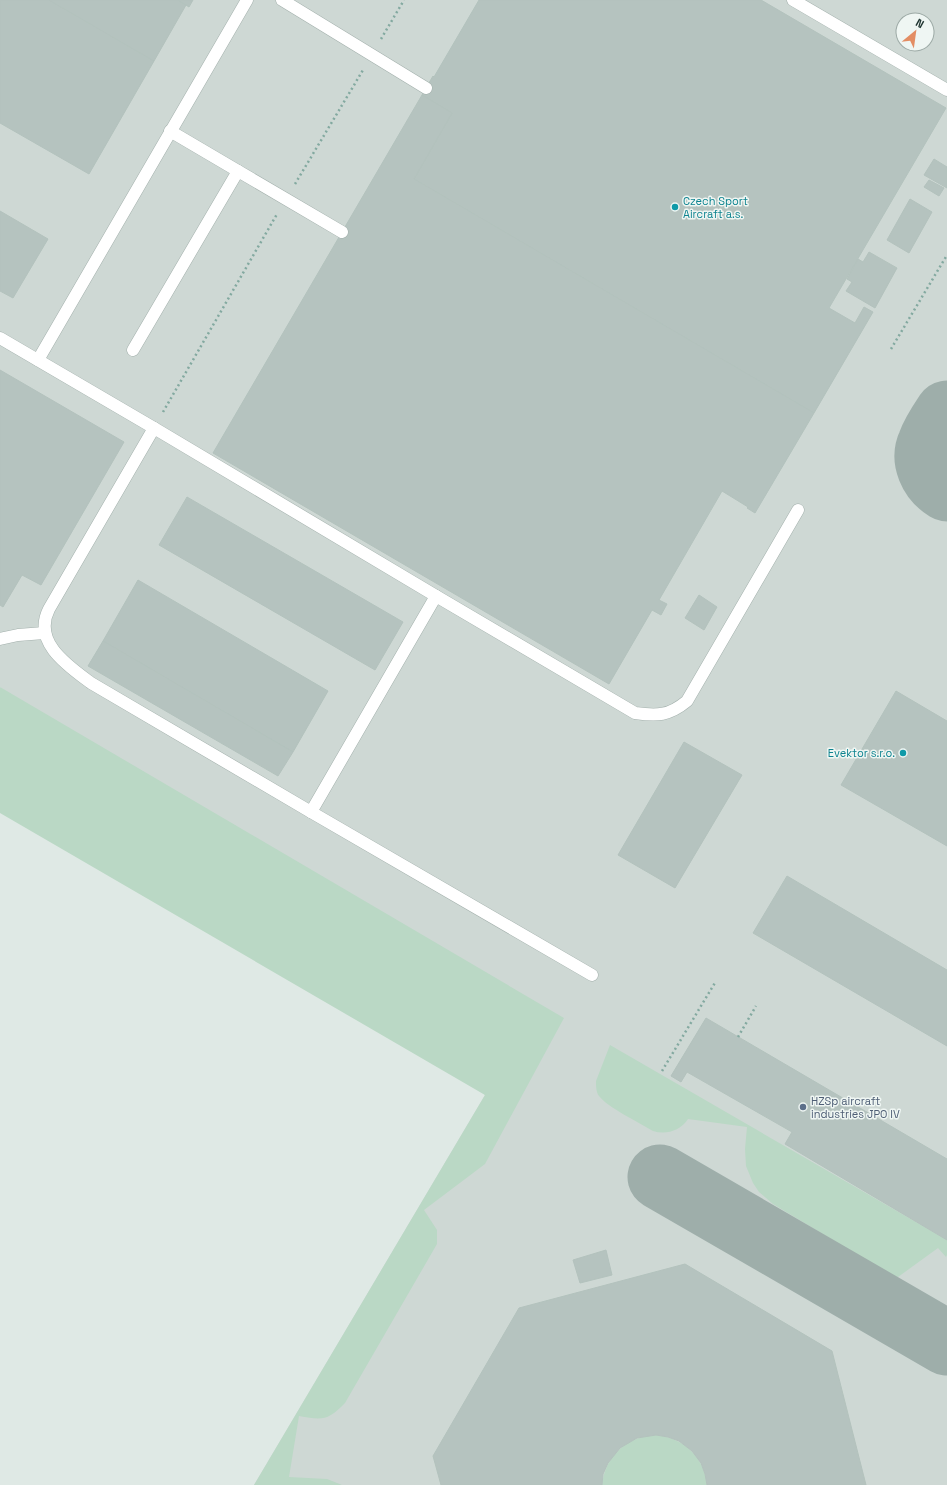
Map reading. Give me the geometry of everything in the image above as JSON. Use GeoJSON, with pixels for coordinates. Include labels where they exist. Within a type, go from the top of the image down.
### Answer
{"type":"FeatureCollection","features":[{"type":"Feature","properties":{"kind":"lane"},"geometry":{"type":"LineString","coordinates":[[38,360],[247,0]]}},
{"type":"Feature","properties":{"kind":"lane"},"geometry":{"type":"LineString","coordinates":[[282,0],[426,88]]}},
{"type":"Feature","properties":{"kind":"lane"},"geometry":{"type":"LineString","coordinates":[[793,0],[947,90]]}},
{"type":"Feature","properties":{"kind":"lane"},"geometry":{"type":"LineString","coordinates":[[170,131],[342,232]]}},
{"type":"Feature","properties":{"kind":"lane"},"geometry":{"type":"LineString","coordinates":[[133,350],[238,171]]}},
{"type":"Feature","properties":{"kind":"lane"},"geometry":{"type":"LineString","coordinates":[[0,338],[635,713],[652,715],[664,714],[677,709],[687,701],[798,510]]}},
{"type":"Feature","properties":{"kind":"lane"},"geometry":{"type":"LineString","coordinates":[[154,428],[45,617],[45,637],[57,654],[72,669],[91,683],[592,975]]}},
{"type":"Feature","properties":{"kind":"lane"},"geometry":{"type":"LineString","coordinates":[[311,812],[436,596]]}},
{"type":"Feature","properties":{"kind":"lane"},"geometry":{"type":"LineString","coordinates":[[0,639],[18,635],[44,633]]}},
{"type":"Feature","properties":{"kind":"path"},"geometry":{"type":"LineString","coordinates":[[891,350],[947,255]]}},
{"type":"Feature","properties":{"kind":"path"},"geometry":{"type":"LineString","coordinates":[[662,1071],[716,981]]}},
{"type":"Feature","properties":{"kind":"path"},"geometry":{"type":"LineString","coordinates":[[738,1037],[756,1006]]}},
{"type":"Feature","properties":{"kind":"shaded area"},"geometry":{"type":"Polygon","coordinates":[[[0,0],[947,0],[947,1485],[254,1485],[485,1095],[0,687],[0,0]]]}},
{"type":"Feature","properties":{"kind":"green space"},"geometry":{"type":"Polygon","coordinates":[[[0,687],[564,1018],[485,1164],[424,1210],[437,1230],[437,1244],[345,1403],[334,1413],[324,1418],[299,1416],[289,1477],[327,1479],[342,1485],[254,1485],[485,1095],[0,813],[0,687]]]}},
{"type":"Feature","properties":{"kind":"green space"},"geometry":{"type":"Polygon","coordinates":[[[610,1045],[947,1240],[946,1257],[938,1248],[898,1277],[888,1278],[880,1275],[836,1242],[773,1204],[759,1192],[753,1183],[746,1166],[745,1149],[747,1127],[688,1119],[677,1129],[668,1132],[658,1132],[653,1131],[616,1110],[599,1096],[596,1087],[596,1081],[610,1045]]]}},
{"type":"Feature","properties":{"kind":"green space"},"geometry":{"type":"Polygon","coordinates":[[[656,1435],[675,1440],[691,1451],[702,1466],[707,1485],[602,1485],[608,1465],[619,1450],[636,1439],[656,1435]]]}},
{"type":"Feature","properties":{"kind":"building"},"geometry":{"type":"Polygon","coordinates":[[[0,0],[49,0],[154,61],[89,174],[0,123],[0,0]]]}},
{"type":"Feature","properties":{"kind":"building"},"geometry":{"type":"Polygon","coordinates":[[[49,0],[178,0],[186,5],[154,61],[49,0]]]}},
{"type":"Feature","properties":{"kind":"building"},"geometry":{"type":"Polygon","coordinates":[[[178,0],[193,0],[189,7],[178,0]]]}},
{"type":"Feature","properties":{"kind":"building","name":"Czech Sport Aircraft a.s."},"geometry":{"type":"Polygon","coordinates":[[[479,0],[761,0],[946,108],[829,308],[855,323],[864,307],[873,312],[814,413],[414,179],[452,113],[422,95],[479,0]]]}},
{"type":"Feature","properties":{"kind":"building"},"geometry":{"type":"Polygon","coordinates":[[[422,95],[452,113],[414,179],[814,413],[755,513],[722,491],[659,600],[667,604],[661,615],[652,610],[609,684],[213,453],[422,95]]]}},
{"type":"Feature","properties":{"kind":"building"},"geometry":{"type":"Polygon","coordinates":[[[934,159],[947,167],[947,188],[924,175],[934,159]]]}},
{"type":"Feature","properties":{"kind":"building"},"geometry":{"type":"Polygon","coordinates":[[[929,180],[944,188],[939,196],[924,187],[929,180]]]}},
{"type":"Feature","properties":{"kind":"building"},"geometry":{"type":"Polygon","coordinates":[[[910,199],[932,212],[909,253],[887,240],[910,199]]]}},
{"type":"Feature","properties":{"kind":"building"},"geometry":{"type":"Polygon","coordinates":[[[0,211],[48,239],[13,298],[0,291],[0,211]]]}},
{"type":"Feature","properties":{"kind":"building"},"geometry":{"type":"Polygon","coordinates":[[[869,252],[897,268],[875,308],[846,291],[852,282],[847,279],[858,259],[863,262],[869,252]]]}},
{"type":"Feature","properties":{"kind":"building"},"geometry":{"type":"Polygon","coordinates":[[[0,370],[124,442],[41,585],[22,575],[3,607],[0,605],[0,370]]]}},
{"type":"Feature","properties":{"kind":"building"},"geometry":{"type":"Polygon","coordinates":[[[187,497],[403,622],[375,670],[159,545],[187,497]]]}},
{"type":"Feature","properties":{"kind":"building"},"geometry":{"type":"Polygon","coordinates":[[[138,580],[328,691],[293,752],[103,641],[138,580]]]}},
{"type":"Feature","properties":{"kind":"building"},"geometry":{"type":"Polygon","coordinates":[[[699,595],[717,607],[704,630],[685,618],[699,595]]]}},
{"type":"Feature","properties":{"kind":"building"},"geometry":{"type":"Polygon","coordinates":[[[103,641],[293,752],[278,776],[88,666],[103,641]]]}},
{"type":"Feature","properties":{"kind":"building","name":"Evektor s.r.o."},"geometry":{"type":"Polygon","coordinates":[[[896,691],[947,721],[947,846],[841,785],[896,691]]]}},
{"type":"Feature","properties":{"kind":"building"},"geometry":{"type":"Polygon","coordinates":[[[684,742],[742,775],[675,888],[618,855],[684,742]]]}},
{"type":"Feature","properties":{"kind":"building"},"geometry":{"type":"Polygon","coordinates":[[[787,876],[947,970],[947,1046],[753,933],[787,876]]]}},
{"type":"Feature","properties":{"kind":"building","name":"HZSp aircraft industries JPO IV"},"geometry":{"type":"Polygon","coordinates":[[[706,1018],[947,1159],[947,1240],[785,1144],[792,1132],[687,1072],[681,1082],[671,1076],[706,1018]]]}},
{"type":"Feature","properties":{"kind":"building"},"geometry":{"type":"Polygon","coordinates":[[[606,1250],[612,1275],[580,1283],[573,1260],[606,1250]]]}},
{"type":"Feature","properties":{"kind":"building"},"geometry":{"type":"Polygon","coordinates":[[[685,1264],[832,1351],[866,1485],[707,1485],[701,1463],[692,1451],[679,1441],[656,1435],[637,1438],[620,1448],[608,1463],[603,1474],[602,1485],[441,1485],[433,1456],[519,1308],[685,1264]]]}},
{"type":"Feature","properties":{"kind":"taxiway"},"geometry":{"type":"LineString","coordinates":[[947,413],[932,439],[927,456],[932,475],[947,489]]}},
{"type":"Feature","properties":{"kind":"taxiway"},"geometry":{"type":"LineString","coordinates":[[660,1177],[947,1343]]}},
{"type":"Feature","properties":{"kind":"place","name":"Czech Sport Aircraft a.s."},"geometry":{"type":"Point","coordinates":[675,207]}},
{"type":"Feature","properties":{"kind":"place","name":"Evektor s.r.o."},"geometry":{"type":"Point","coordinates":[903,753]}},
{"type":"Feature","properties":{"kind":"place","name":"HZSp aircraft industries JPO IV"},"geometry":{"type":"Point","coordinates":[803,1107]}}]}
